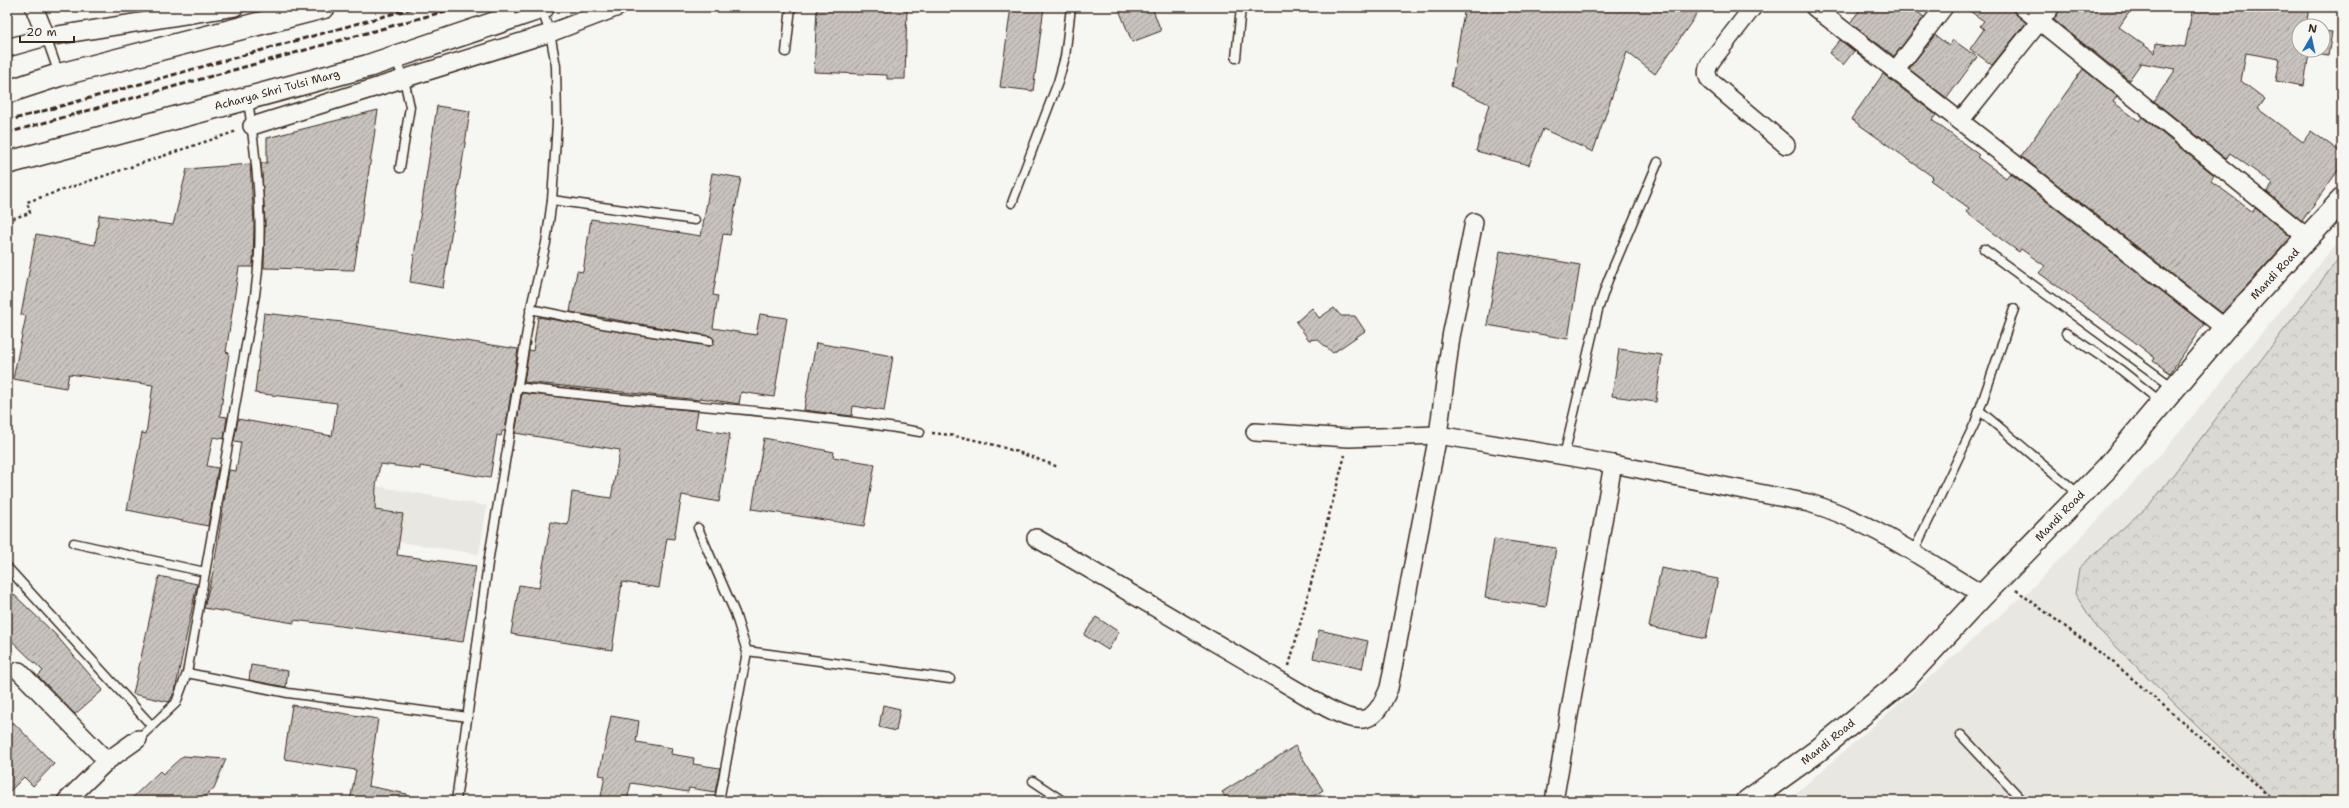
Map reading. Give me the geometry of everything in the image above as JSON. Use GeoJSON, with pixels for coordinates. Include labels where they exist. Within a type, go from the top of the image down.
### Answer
{"type":"FeatureCollection","features":[{"type":"Feature","properties":{"kind":"main road"},"geometry":{"type":"LineString","coordinates":[[7,92],[230,15],[324,7]]}},
{"type":"Feature","properties":{"kind":"main road","name":"Acharya Shri Tulsi Marg"},"geometry":{"type":"LineString","coordinates":[[7,163],[368,66],[542,7]]}},
{"type":"Feature","properties":{"kind":"main road","name":"Mandi Road"},"geometry":{"type":"LineString","coordinates":[[1748,801],[1816,752],[1905,679],[2000,577],[2106,468],[2169,396],[2225,328],[2342,200]]}},
{"type":"Feature","properties":{"kind":"street"},"geometry":{"type":"LineString","coordinates":[[34,7],[46,37]]}},
{"type":"Feature","properties":{"kind":"street"},"geometry":{"type":"LineString","coordinates":[[252,126],[550,33],[618,7]]}},
{"type":"Feature","properties":{"kind":"street"},"geometry":{"type":"LineString","coordinates":[[1754,7],[1712,60],[1708,66],[1707,76],[1710,81],[1786,144]]}},
{"type":"Feature","properties":{"kind":"street"},"geometry":{"type":"LineString","coordinates":[[1814,7],[2225,328]]}},
{"type":"Feature","properties":{"kind":"street"},"geometry":{"type":"LineString","coordinates":[[1895,71],[1944,7]]}},
{"type":"Feature","properties":{"kind":"street"},"geometry":{"type":"LineString","coordinates":[[2022,7],[2308,238]]}},
{"type":"Feature","properties":{"kind":"street"},"geometry":{"type":"LineString","coordinates":[[1960,121],[2051,7]]}},
{"type":"Feature","properties":{"kind":"street"},"geometry":{"type":"LineString","coordinates":[[7,48],[46,37],[194,10],[230,15]]}},
{"type":"Feature","properties":{"kind":"street"},"geometry":{"type":"LineString","coordinates":[[1036,538],[1345,718],[1357,720],[1369,718],[1381,707],[1390,688],[1438,435],[1451,337],[1474,222]]}},
{"type":"Feature","properties":{"kind":"street"},"geometry":{"type":"LineString","coordinates":[[1255,432],[1349,438],[1438,435],[1613,464],[1776,496],[1836,511],[1859,521],[1983,595]]}},
{"type":"Feature","properties":{"kind":"street"},"geometry":{"type":"LineString","coordinates":[[1554,801],[1613,464]]}},
{"type":"Feature","properties":{"kind":"street"},"geometry":{"type":"LineString","coordinates":[[19,671],[107,761]]}},
{"type":"Feature","properties":{"kind":"street"},"geometry":{"type":"LineString","coordinates":[[66,801],[107,761],[138,739]]}},
{"type":"Feature","properties":{"kind":"lane"},"geometry":{"type":"LineString","coordinates":[[456,801],[481,610],[530,309],[546,243],[552,200],[557,123],[556,66],[550,33],[542,7]]}},
{"type":"Feature","properties":{"kind":"lane"},"geometry":{"type":"LineString","coordinates":[[786,52],[790,7]]}},
{"type":"Feature","properties":{"kind":"lane"},"geometry":{"type":"LineString","coordinates":[[1012,203],[1058,82],[1065,57],[1072,7]]}},
{"type":"Feature","properties":{"kind":"lane"},"geometry":{"type":"LineString","coordinates":[[1236,58],[1241,7]]}},
{"type":"Feature","properties":{"kind":"lane"},"geometry":{"type":"LineString","coordinates":[[46,37],[59,75]]}},
{"type":"Feature","properties":{"kind":"lane"},"geometry":{"type":"LineString","coordinates":[[395,57],[404,79],[410,107],[400,168]]}},
{"type":"Feature","properties":{"kind":"lane"},"geometry":{"type":"LineString","coordinates":[[138,739],[176,703],[187,672],[199,616],[205,572],[258,265],[259,189],[248,98]]}},
{"type":"Feature","properties":{"kind":"lane"},"geometry":{"type":"LineString","coordinates":[[1564,456],[1598,310],[1608,280],[1658,162]]}},
{"type":"Feature","properties":{"kind":"lane"},"geometry":{"type":"LineString","coordinates":[[552,200],[695,220]]}},
{"type":"Feature","properties":{"kind":"lane"},"geometry":{"type":"LineString","coordinates":[[1984,249],[2169,396]]}},
{"type":"Feature","properties":{"kind":"lane"},"geometry":{"type":"LineString","coordinates":[[530,309],[602,324],[709,341]]}},
{"type":"Feature","properties":{"kind":"lane"},"geometry":{"type":"LineString","coordinates":[[1913,554],[1980,411],[2014,309]]}},
{"type":"Feature","properties":{"kind":"lane"},"geometry":{"type":"LineString","coordinates":[[2066,333],[2114,365],[2169,396]]}},
{"type":"Feature","properties":{"kind":"lane"},"geometry":{"type":"LineString","coordinates":[[518,387],[696,407],[759,410],[873,424],[920,432]]}},
{"type":"Feature","properties":{"kind":"lane"},"geometry":{"type":"LineString","coordinates":[[1980,411],[2080,495]]}},
{"type":"Feature","properties":{"kind":"lane"},"geometry":{"type":"LineString","coordinates":[[698,528],[735,613],[747,651],[719,801]]}},
{"type":"Feature","properties":{"kind":"lane"},"geometry":{"type":"LineString","coordinates":[[74,543],[205,572]]}},
{"type":"Feature","properties":{"kind":"lane"},"geometry":{"type":"LineString","coordinates":[[7,567],[152,726]]}},
{"type":"Feature","properties":{"kind":"lane"},"geometry":{"type":"LineString","coordinates":[[747,651],[950,679]]}},
{"type":"Feature","properties":{"kind":"lane"},"geometry":{"type":"LineString","coordinates":[[187,672],[288,693],[468,717]]}},
{"type":"Feature","properties":{"kind":"lane"},"geometry":{"type":"LineString","coordinates":[[1961,735],[2023,801]]}},
{"type":"Feature","properties":{"kind":"lane"},"geometry":{"type":"LineString","coordinates":[[1032,781],[1063,801]]}},
{"type":"Feature","properties":{"kind":"path"},"geometry":{"type":"LineString","coordinates":[[7,220],[30,213],[27,202],[252,126]]}},
{"type":"Feature","properties":{"kind":"path"},"geometry":{"type":"LineString","coordinates":[[920,432],[973,440],[1022,453],[1058,468]]}},
{"type":"Feature","properties":{"kind":"path"},"geometry":{"type":"LineString","coordinates":[[1285,682],[1349,438]]}},
{"type":"Feature","properties":{"kind":"path"},"geometry":{"type":"LineString","coordinates":[[2000,577],[2114,663],[2269,796]]}},
{"type":"Feature","properties":{"kind":"shaded area"},"geometry":{"type":"Polygon","coordinates":[[[2342,237],[2342,801],[1787,801],[2032,588],[2162,453],[2342,237]]]}},
{"type":"Feature","properties":{"kind":"shaded area"},"geometry":{"type":"Polygon","coordinates":[[[376,486],[487,506],[479,554],[367,537],[376,486]]]}},
{"type":"Feature","properties":{"kind":"green space"},"geometry":{"type":"Polygon","coordinates":[[[2342,254],[2342,801],[2275,801],[2098,629],[2075,594],[2079,568],[2153,501],[2342,254]]]}},
{"type":"Feature","properties":{"kind":"building"},"geometry":{"type":"Polygon","coordinates":[[[817,7],[907,7],[905,79],[887,79],[887,75],[814,72],[817,7]]]}},
{"type":"Feature","properties":{"kind":"building"},"geometry":{"type":"Polygon","coordinates":[[[1011,7],[1044,7],[1033,91],[1000,87],[1011,7]]]}},
{"type":"Feature","properties":{"kind":"building"},"geometry":{"type":"Polygon","coordinates":[[[1118,7],[1152,7],[1161,31],[1132,42],[1118,7]]]}},
{"type":"Feature","properties":{"kind":"building"},"geometry":{"type":"Polygon","coordinates":[[[1465,7],[1702,7],[1655,74],[1627,52],[1593,152],[1543,129],[1529,165],[1476,151],[1489,104],[1451,86],[1465,7]]]}},
{"type":"Feature","properties":{"kind":"building"},"geometry":{"type":"Polygon","coordinates":[[[1862,7],[1911,7],[1924,17],[1894,56],[1850,23],[1862,7]]]}},
{"type":"Feature","properties":{"kind":"building"},"geometry":{"type":"Polygon","coordinates":[[[1964,7],[2009,7],[2026,23],[1992,65],[1970,49],[1984,29],[1980,26],[1984,21],[1964,7]]]}},
{"type":"Feature","properties":{"kind":"building"},"geometry":{"type":"Polygon","coordinates":[[[2061,7],[2133,7],[2119,27],[2155,53],[2156,43],[2185,47],[2193,7],[2309,7],[2307,18],[2291,18],[2291,58],[2308,58],[2304,86],[2276,81],[2280,59],[2246,53],[2241,81],[2265,99],[2258,109],[2303,142],[2311,131],[2342,153],[2342,165],[2302,221],[2267,192],[2273,184],[2230,153],[2226,159],[2154,101],[2176,69],[2141,63],[2129,80],[2054,20],[2061,7]]]}},
{"type":"Feature","properties":{"kind":"building"},"geometry":{"type":"Polygon","coordinates":[[[1935,35],[1949,46],[1953,40],[1977,57],[1947,98],[1909,69],[1935,35]]]}},
{"type":"Feature","properties":{"kind":"building"},"geometry":{"type":"Polygon","coordinates":[[[1840,40],[1854,51],[1843,65],[1829,53],[1840,40]]]}},
{"type":"Feature","properties":{"kind":"building"},"geometry":{"type":"Polygon","coordinates":[[[2083,69],[2117,96],[2113,102],[2139,121],[2142,117],[2214,175],[2211,181],[2253,212],[2255,208],[2291,237],[2222,313],[2021,156],[2083,69]]]}},
{"type":"Feature","properties":{"kind":"building"},"geometry":{"type":"Polygon","coordinates":[[[1883,74],[1936,115],[1932,120],[1979,155],[1977,157],[2006,178],[2010,173],[2204,324],[2170,373],[2153,361],[2155,358],[2132,340],[2039,273],[2045,266],[2021,249],[2019,252],[1990,231],[1966,212],[1969,208],[1930,180],[1933,177],[1851,119],[1883,74]]]}},
{"type":"Feature","properties":{"kind":"building"},"geometry":{"type":"Polygon","coordinates":[[[437,106],[470,111],[443,288],[410,282],[437,106]]]}},
{"type":"Feature","properties":{"kind":"building"},"geometry":{"type":"Polygon","coordinates":[[[378,110],[354,270],[264,268],[265,221],[261,163],[267,163],[267,138],[378,110]]]}},
{"type":"Feature","properties":{"kind":"building"},"geometry":{"type":"Polygon","coordinates":[[[250,164],[254,222],[253,267],[239,267],[226,352],[229,353],[220,416],[227,417],[224,439],[213,437],[207,466],[218,468],[208,526],[127,510],[142,433],[146,434],[153,385],[69,374],[66,388],[13,379],[26,316],[21,315],[36,234],[95,245],[99,215],[173,225],[187,169],[250,164]]]}},
{"type":"Feature","properties":{"kind":"building"},"geometry":{"type":"Polygon","coordinates":[[[712,173],[741,178],[730,235],[723,234],[713,295],[718,296],[713,328],[756,335],[760,314],[787,318],[774,397],[741,392],[739,404],[700,398],[700,400],[524,382],[529,350],[533,351],[538,317],[708,346],[713,345],[714,339],[710,336],[570,312],[577,271],[583,272],[591,219],[701,236],[712,173]]]}},
{"type":"Feature","properties":{"kind":"building"},"geometry":{"type":"Polygon","coordinates":[[[1500,251],[1580,265],[1568,339],[1487,325],[1500,251]]]}},
{"type":"Feature","properties":{"kind":"building"},"geometry":{"type":"Polygon","coordinates":[[[1312,308],[1319,318],[1334,308],[1341,316],[1355,316],[1365,331],[1333,353],[1317,339],[1309,340],[1296,322],[1312,308]]]}},
{"type":"Feature","properties":{"kind":"building"},"geometry":{"type":"Polygon","coordinates":[[[264,313],[342,322],[518,349],[505,431],[502,431],[501,436],[497,435],[490,478],[420,466],[420,469],[380,464],[376,486],[375,510],[403,514],[397,555],[476,566],[463,642],[294,620],[294,623],[204,608],[213,572],[229,470],[236,471],[241,442],[234,441],[238,419],[332,436],[337,403],[255,393],[264,313]]]}},
{"type":"Feature","properties":{"kind":"building"},"geometry":{"type":"Polygon","coordinates":[[[816,343],[893,356],[884,411],[853,406],[852,416],[804,410],[816,343]]]}},
{"type":"Feature","properties":{"kind":"building"},"geometry":{"type":"Polygon","coordinates":[[[1619,349],[1662,355],[1656,402],[1612,396],[1619,349]]]}},
{"type":"Feature","properties":{"kind":"building"},"geometry":{"type":"Polygon","coordinates":[[[522,393],[698,411],[695,428],[730,434],[719,502],[682,495],[674,539],[667,538],[659,588],[622,582],[612,650],[511,634],[519,585],[539,588],[551,522],[568,525],[572,492],[611,498],[620,450],[515,433],[522,393]]]}},
{"type":"Feature","properties":{"kind":"building"},"geometry":{"type":"Polygon","coordinates":[[[764,438],[834,452],[833,457],[875,464],[864,526],[752,509],[764,438]]]}},
{"type":"Feature","properties":{"kind":"building"},"geometry":{"type":"Polygon","coordinates":[[[1494,539],[1556,548],[1546,607],[1485,598],[1494,539]]]}},
{"type":"Feature","properties":{"kind":"building"},"geometry":{"type":"Polygon","coordinates":[[[1661,568],[1718,579],[1706,639],[1649,627],[1661,568]]]}},
{"type":"Feature","properties":{"kind":"building"},"geometry":{"type":"Polygon","coordinates":[[[159,576],[197,584],[175,691],[169,702],[133,694],[159,576]]]}},
{"type":"Feature","properties":{"kind":"building"},"geometry":{"type":"Polygon","coordinates":[[[7,588],[55,634],[103,690],[75,714],[38,676],[43,671],[7,636],[7,588]]]}},
{"type":"Feature","properties":{"kind":"building"},"geometry":{"type":"Polygon","coordinates":[[[1096,617],[1119,632],[1108,650],[1084,635],[1096,617]]]}},
{"type":"Feature","properties":{"kind":"building"},"geometry":{"type":"Polygon","coordinates":[[[1319,630],[1368,641],[1362,669],[1313,658],[1319,630]]]}},
{"type":"Feature","properties":{"kind":"building"},"geometry":{"type":"Polygon","coordinates":[[[251,665],[288,671],[286,687],[249,680],[251,665]]]}},
{"type":"Feature","properties":{"kind":"building"},"geometry":{"type":"Polygon","coordinates":[[[292,705],[378,719],[368,786],[407,794],[406,801],[350,801],[356,770],[284,759],[292,705]]]}},
{"type":"Feature","properties":{"kind":"building"},"geometry":{"type":"Polygon","coordinates":[[[883,705],[900,709],[896,731],[879,727],[883,705]]]}},
{"type":"Feature","properties":{"kind":"building"},"geometry":{"type":"Polygon","coordinates":[[[7,716],[54,764],[33,786],[24,777],[7,794],[7,716]]]}},
{"type":"Feature","properties":{"kind":"building"},"geometry":{"type":"Polygon","coordinates":[[[611,716],[639,721],[636,742],[672,748],[671,754],[694,758],[693,764],[720,768],[715,792],[689,788],[688,792],[631,783],[627,801],[600,801],[605,776],[599,775],[611,716]]]}},
{"type":"Feature","properties":{"kind":"building"},"geometry":{"type":"Polygon","coordinates":[[[1295,746],[1323,790],[1306,801],[1228,801],[1222,792],[1295,746]]]}},
{"type":"Feature","properties":{"kind":"building"},"geometry":{"type":"Polygon","coordinates":[[[183,756],[226,759],[214,788],[199,801],[129,801],[160,771],[163,774],[183,756]]]}},
{"type":"Feature","properties":{"kind":"railway"},"geometry":{"type":"LineString","coordinates":[[7,121],[417,7]]}},
{"type":"Feature","properties":{"kind":"railway"},"geometry":{"type":"LineString","coordinates":[[7,133],[460,7]]}},
{"type":"Feature","properties":{"kind":"railway"},"geometry":{"type":"LineString","coordinates":[[515,13],[533,7]]}}]}
